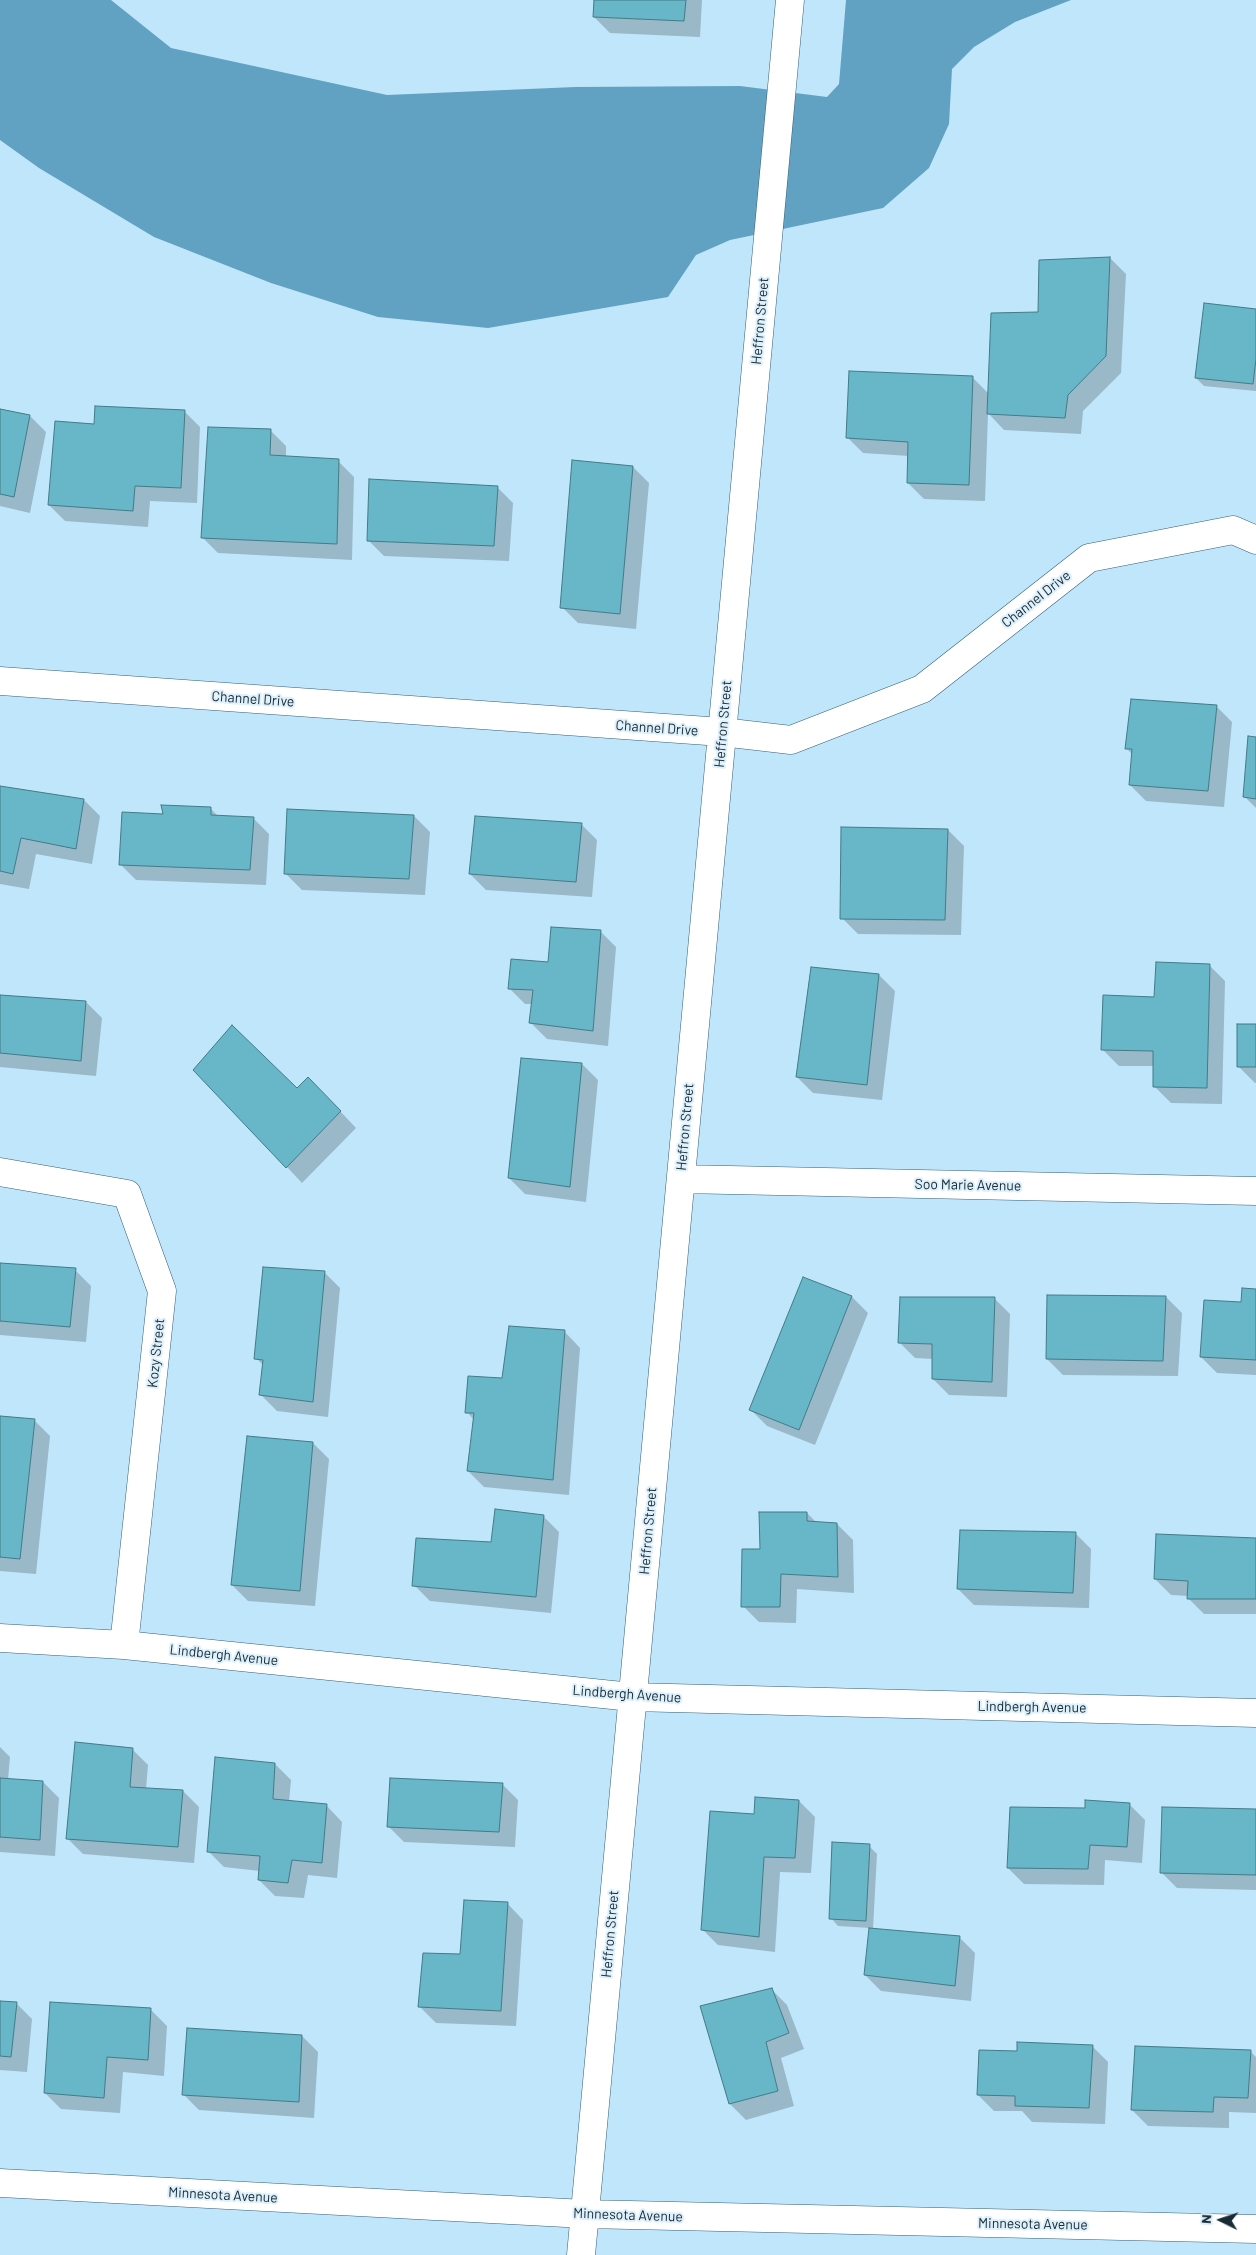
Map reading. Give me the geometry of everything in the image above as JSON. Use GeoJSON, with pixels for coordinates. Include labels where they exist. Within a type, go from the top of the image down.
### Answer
{"type":"FeatureCollection","features":[{"type":"Feature","properties":{"kind":"street","name":"Heffron Street"},"geometry":{"type":"LineString","coordinates":[[581,2255],[790,0]]}},
{"type":"Feature","properties":{"kind":"street","name":"Channel Drive"},"geometry":{"type":"LineString","coordinates":[[0,681],[722,732],[791,740],[922,689],[1089,558],[1233,530],[1256,540]]}},
{"type":"Feature","properties":{"kind":"street","name":"Kozy Street"},"geometry":{"type":"LineString","coordinates":[[0,1172],[127,1194],[162,1290],[124,1645]]}},
{"type":"Feature","properties":{"kind":"street","name":"Soo Marie Avenue"},"geometry":{"type":"LineString","coordinates":[[680,1179],[1256,1191]]}},
{"type":"Feature","properties":{"kind":"street","name":"Lindbergh Avenue"},"geometry":{"type":"LineString","coordinates":[[0,1638],[124,1645],[632,1697],[1256,1713]]}},
{"type":"Feature","properties":{"kind":"street","name":"Minnesota Avenue"},"geometry":{"type":"LineString","coordinates":[[0,2183],[584,2214],[1256,2229]]}},
{"type":"Feature","properties":{"kind":"water"},"geometry":{"type":"Polygon","coordinates":[[[0,0],[111,0],[171,48],[387,95],[575,87],[740,86],[827,97],[839,84],[846,0],[1071,0],[1015,22],[974,47],[952,69],[949,124],[929,168],[883,208],[730,240],[696,255],[668,297],[488,328],[378,317],[271,283],[154,237],[39,168],[0,140],[0,0]]]}},
{"type":"Feature","properties":{"kind":"building"},"geometry":{"type":"Polygon","coordinates":[[[594,0],[686,0],[684,21],[593,17],[594,0]]]}},
{"type":"Feature","properties":{"kind":"building"},"geometry":{"type":"Polygon","coordinates":[[[1110,257],[1106,356],[1068,395],[1065,418],[987,414],[991,313],[1038,312],[1039,260],[1110,257]]]}},
{"type":"Feature","properties":{"kind":"building"},"geometry":{"type":"Polygon","coordinates":[[[1204,303],[1256,309],[1256,359],[1253,384],[1195,378],[1204,303]]]}},
{"type":"Feature","properties":{"kind":"building"},"geometry":{"type":"Polygon","coordinates":[[[849,371],[973,376],[969,485],[907,483],[908,442],[846,438],[849,371]]]}},
{"type":"Feature","properties":{"kind":"building"},"geometry":{"type":"Polygon","coordinates":[[[95,406],[185,410],[181,488],[135,486],[133,511],[48,505],[55,421],[94,424],[95,406]]]}},
{"type":"Feature","properties":{"kind":"building"},"geometry":{"type":"Polygon","coordinates":[[[0,409],[30,415],[14,497],[0,494],[0,409]]]}},
{"type":"Feature","properties":{"kind":"building"},"geometry":{"type":"Polygon","coordinates":[[[208,427],[271,429],[270,455],[339,459],[337,544],[201,538],[208,427]]]}},
{"type":"Feature","properties":{"kind":"building"},"geometry":{"type":"Polygon","coordinates":[[[572,460],[633,466],[620,614],[560,608],[572,460]]]}},
{"type":"Feature","properties":{"kind":"building"},"geometry":{"type":"Polygon","coordinates":[[[369,479],[498,486],[494,546],[367,541],[369,479]]]}},
{"type":"Feature","properties":{"kind":"building"},"geometry":{"type":"Polygon","coordinates":[[[1131,699],[1217,705],[1208,791],[1129,785],[1132,749],[1125,749],[1131,699]]]}},
{"type":"Feature","properties":{"kind":"building"},"geometry":{"type":"Polygon","coordinates":[[[1248,736],[1256,737],[1256,799],[1243,797],[1248,736]]]}},
{"type":"Feature","properties":{"kind":"building"},"geometry":{"type":"Polygon","coordinates":[[[0,786],[84,799],[76,849],[21,838],[13,874],[0,871],[0,786]]]}},
{"type":"Feature","properties":{"kind":"building"},"geometry":{"type":"Polygon","coordinates":[[[161,805],[211,807],[211,815],[254,817],[250,870],[119,865],[122,812],[163,814],[161,805]]]}},
{"type":"Feature","properties":{"kind":"building"},"geometry":{"type":"Polygon","coordinates":[[[287,809],[414,815],[409,879],[284,874],[287,809]]]}},
{"type":"Feature","properties":{"kind":"building"},"geometry":{"type":"Polygon","coordinates":[[[475,816],[582,823],[576,882],[469,874],[475,816]]]}},
{"type":"Feature","properties":{"kind":"building"},"geometry":{"type":"Polygon","coordinates":[[[841,827],[948,829],[945,920],[840,919],[841,827]]]}},
{"type":"Feature","properties":{"kind":"building"},"geometry":{"type":"Polygon","coordinates":[[[551,927],[601,930],[593,1031],[529,1023],[533,990],[508,989],[511,959],[548,962],[551,927]]]}},
{"type":"Feature","properties":{"kind":"building"},"geometry":{"type":"Polygon","coordinates":[[[1156,962],[1210,964],[1207,1088],[1153,1087],[1153,1051],[1101,1050],[1103,995],[1154,997],[1156,962]]]}},
{"type":"Feature","properties":{"kind":"building"},"geometry":{"type":"Polygon","coordinates":[[[811,967],[879,974],[867,1085],[796,1077],[811,967]]]}},
{"type":"Feature","properties":{"kind":"building"},"geometry":{"type":"Polygon","coordinates":[[[0,995],[86,1001],[81,1061],[0,1053],[0,995]]]}},
{"type":"Feature","properties":{"kind":"building"},"geometry":{"type":"Polygon","coordinates":[[[1237,1024],[1256,1024],[1256,1067],[1237,1067],[1237,1024]]]}},
{"type":"Feature","properties":{"kind":"building"},"geometry":{"type":"Polygon","coordinates":[[[232,1025],[297,1088],[308,1077],[341,1111],[286,1168],[193,1070],[232,1025]]]}},
{"type":"Feature","properties":{"kind":"building"},"geometry":{"type":"Polygon","coordinates":[[[521,1058],[582,1063],[570,1187],[508,1178],[521,1058]]]}},
{"type":"Feature","properties":{"kind":"building"},"geometry":{"type":"Polygon","coordinates":[[[0,1263],[76,1268],[70,1327],[0,1321],[0,1263]]]}},
{"type":"Feature","properties":{"kind":"building"},"geometry":{"type":"Polygon","coordinates":[[[263,1267],[325,1271],[313,1402],[259,1395],[263,1360],[254,1359],[263,1267]]]}},
{"type":"Feature","properties":{"kind":"building"},"geometry":{"type":"Polygon","coordinates":[[[803,1277],[852,1296],[799,1430],[749,1410],[803,1277]]]}},
{"type":"Feature","properties":{"kind":"building"},"geometry":{"type":"Polygon","coordinates":[[[1242,1288],[1256,1289],[1256,1360],[1200,1357],[1204,1300],[1241,1302],[1242,1288]]]}},
{"type":"Feature","properties":{"kind":"building"},"geometry":{"type":"Polygon","coordinates":[[[1047,1295],[1166,1296],[1163,1361],[1046,1359],[1047,1295]]]}},
{"type":"Feature","properties":{"kind":"building"},"geometry":{"type":"Polygon","coordinates":[[[900,1297],[995,1297],[992,1382],[932,1379],[932,1344],[898,1343],[900,1297]]]}},
{"type":"Feature","properties":{"kind":"building"},"geometry":{"type":"Polygon","coordinates":[[[509,1326],[565,1330],[553,1480],[467,1471],[474,1413],[465,1413],[468,1376],[502,1378],[509,1326]]]}},
{"type":"Feature","properties":{"kind":"building"},"geometry":{"type":"Polygon","coordinates":[[[0,1416],[35,1419],[20,1559],[0,1557],[0,1416]]]}},
{"type":"Feature","properties":{"kind":"building"},"geometry":{"type":"Polygon","coordinates":[[[247,1436],[313,1442],[300,1591],[231,1585],[247,1436]]]}},
{"type":"Feature","properties":{"kind":"building"},"geometry":{"type":"Polygon","coordinates":[[[495,1509],[544,1515],[536,1597],[412,1586],[416,1538],[491,1542],[495,1509]]]}},
{"type":"Feature","properties":{"kind":"building"},"geometry":{"type":"Polygon","coordinates":[[[759,1512],[807,1512],[807,1521],[837,1523],[838,1577],[781,1574],[780,1607],[741,1607],[742,1549],[760,1549],[759,1512]]]}},
{"type":"Feature","properties":{"kind":"building"},"geometry":{"type":"Polygon","coordinates":[[[960,1530],[1076,1532],[1073,1593],[957,1589],[960,1530]]]}},
{"type":"Feature","properties":{"kind":"building"},"geometry":{"type":"Polygon","coordinates":[[[1156,1534],[1256,1538],[1256,1599],[1187,1599],[1188,1581],[1154,1579],[1156,1534]]]}},
{"type":"Feature","properties":{"kind":"building"},"geometry":{"type":"Polygon","coordinates":[[[75,1742],[133,1748],[130,1787],[183,1790],[178,1847],[66,1839],[75,1742]]]}},
{"type":"Feature","properties":{"kind":"building"},"geometry":{"type":"Polygon","coordinates":[[[215,1757],[275,1763],[273,1799],[327,1804],[322,1863],[292,1860],[288,1883],[258,1880],[260,1856],[207,1852],[215,1757]]]}},
{"type":"Feature","properties":{"kind":"building"},"geometry":{"type":"Polygon","coordinates":[[[0,1778],[43,1781],[40,1840],[0,1837],[0,1778]]]}},
{"type":"Feature","properties":{"kind":"building"},"geometry":{"type":"Polygon","coordinates":[[[390,1778],[503,1783],[499,1832],[387,1827],[390,1778]]]}},
{"type":"Feature","properties":{"kind":"building"},"geometry":{"type":"Polygon","coordinates":[[[755,1797],[799,1800],[795,1858],[764,1857],[759,1937],[701,1930],[710,1811],[754,1814],[755,1797]]]}},
{"type":"Feature","properties":{"kind":"building"},"geometry":{"type":"Polygon","coordinates":[[[1085,1800],[1130,1803],[1127,1847],[1090,1845],[1088,1869],[1007,1868],[1010,1807],[1085,1808],[1085,1800]]]}},
{"type":"Feature","properties":{"kind":"building"},"geometry":{"type":"Polygon","coordinates":[[[1162,1807],[1256,1809],[1256,1875],[1160,1873],[1162,1807]]]}},
{"type":"Feature","properties":{"kind":"building"},"geometry":{"type":"Polygon","coordinates":[[[832,1842],[870,1844],[866,1921],[829,1919],[832,1842]]]}},
{"type":"Feature","properties":{"kind":"building"},"geometry":{"type":"Polygon","coordinates":[[[464,1900],[508,1902],[501,2011],[418,2007],[423,1953],[460,1954],[464,1900]]]}},
{"type":"Feature","properties":{"kind":"building"},"geometry":{"type":"Polygon","coordinates":[[[869,1928],[960,1936],[955,1986],[864,1975],[869,1928]]]}},
{"type":"Feature","properties":{"kind":"building"},"geometry":{"type":"Polygon","coordinates":[[[772,1988],[789,2033],[766,2042],[778,2091],[729,2104],[700,2006],[772,1988]]]}},
{"type":"Feature","properties":{"kind":"building"},"geometry":{"type":"Polygon","coordinates":[[[0,2001],[17,2002],[11,2057],[0,2056],[0,2001]]]}},
{"type":"Feature","properties":{"kind":"building"},"geometry":{"type":"Polygon","coordinates":[[[50,2002],[151,2008],[148,2060],[107,2057],[104,2098],[44,2093],[50,2002]]]}},
{"type":"Feature","properties":{"kind":"building"},"geometry":{"type":"Polygon","coordinates":[[[187,2028],[302,2035],[299,2102],[182,2095],[187,2028]]]}},
{"type":"Feature","properties":{"kind":"building"},"geometry":{"type":"Polygon","coordinates":[[[1017,2042],[1093,2045],[1089,2108],[1015,2106],[1015,2096],[977,2095],[979,2050],[1017,2051],[1017,2042]]]}},
{"type":"Feature","properties":{"kind":"building"},"geometry":{"type":"Polygon","coordinates":[[[1135,2046],[1251,2050],[1248,2098],[1214,2097],[1213,2112],[1131,2110],[1135,2046]]]}}]}
